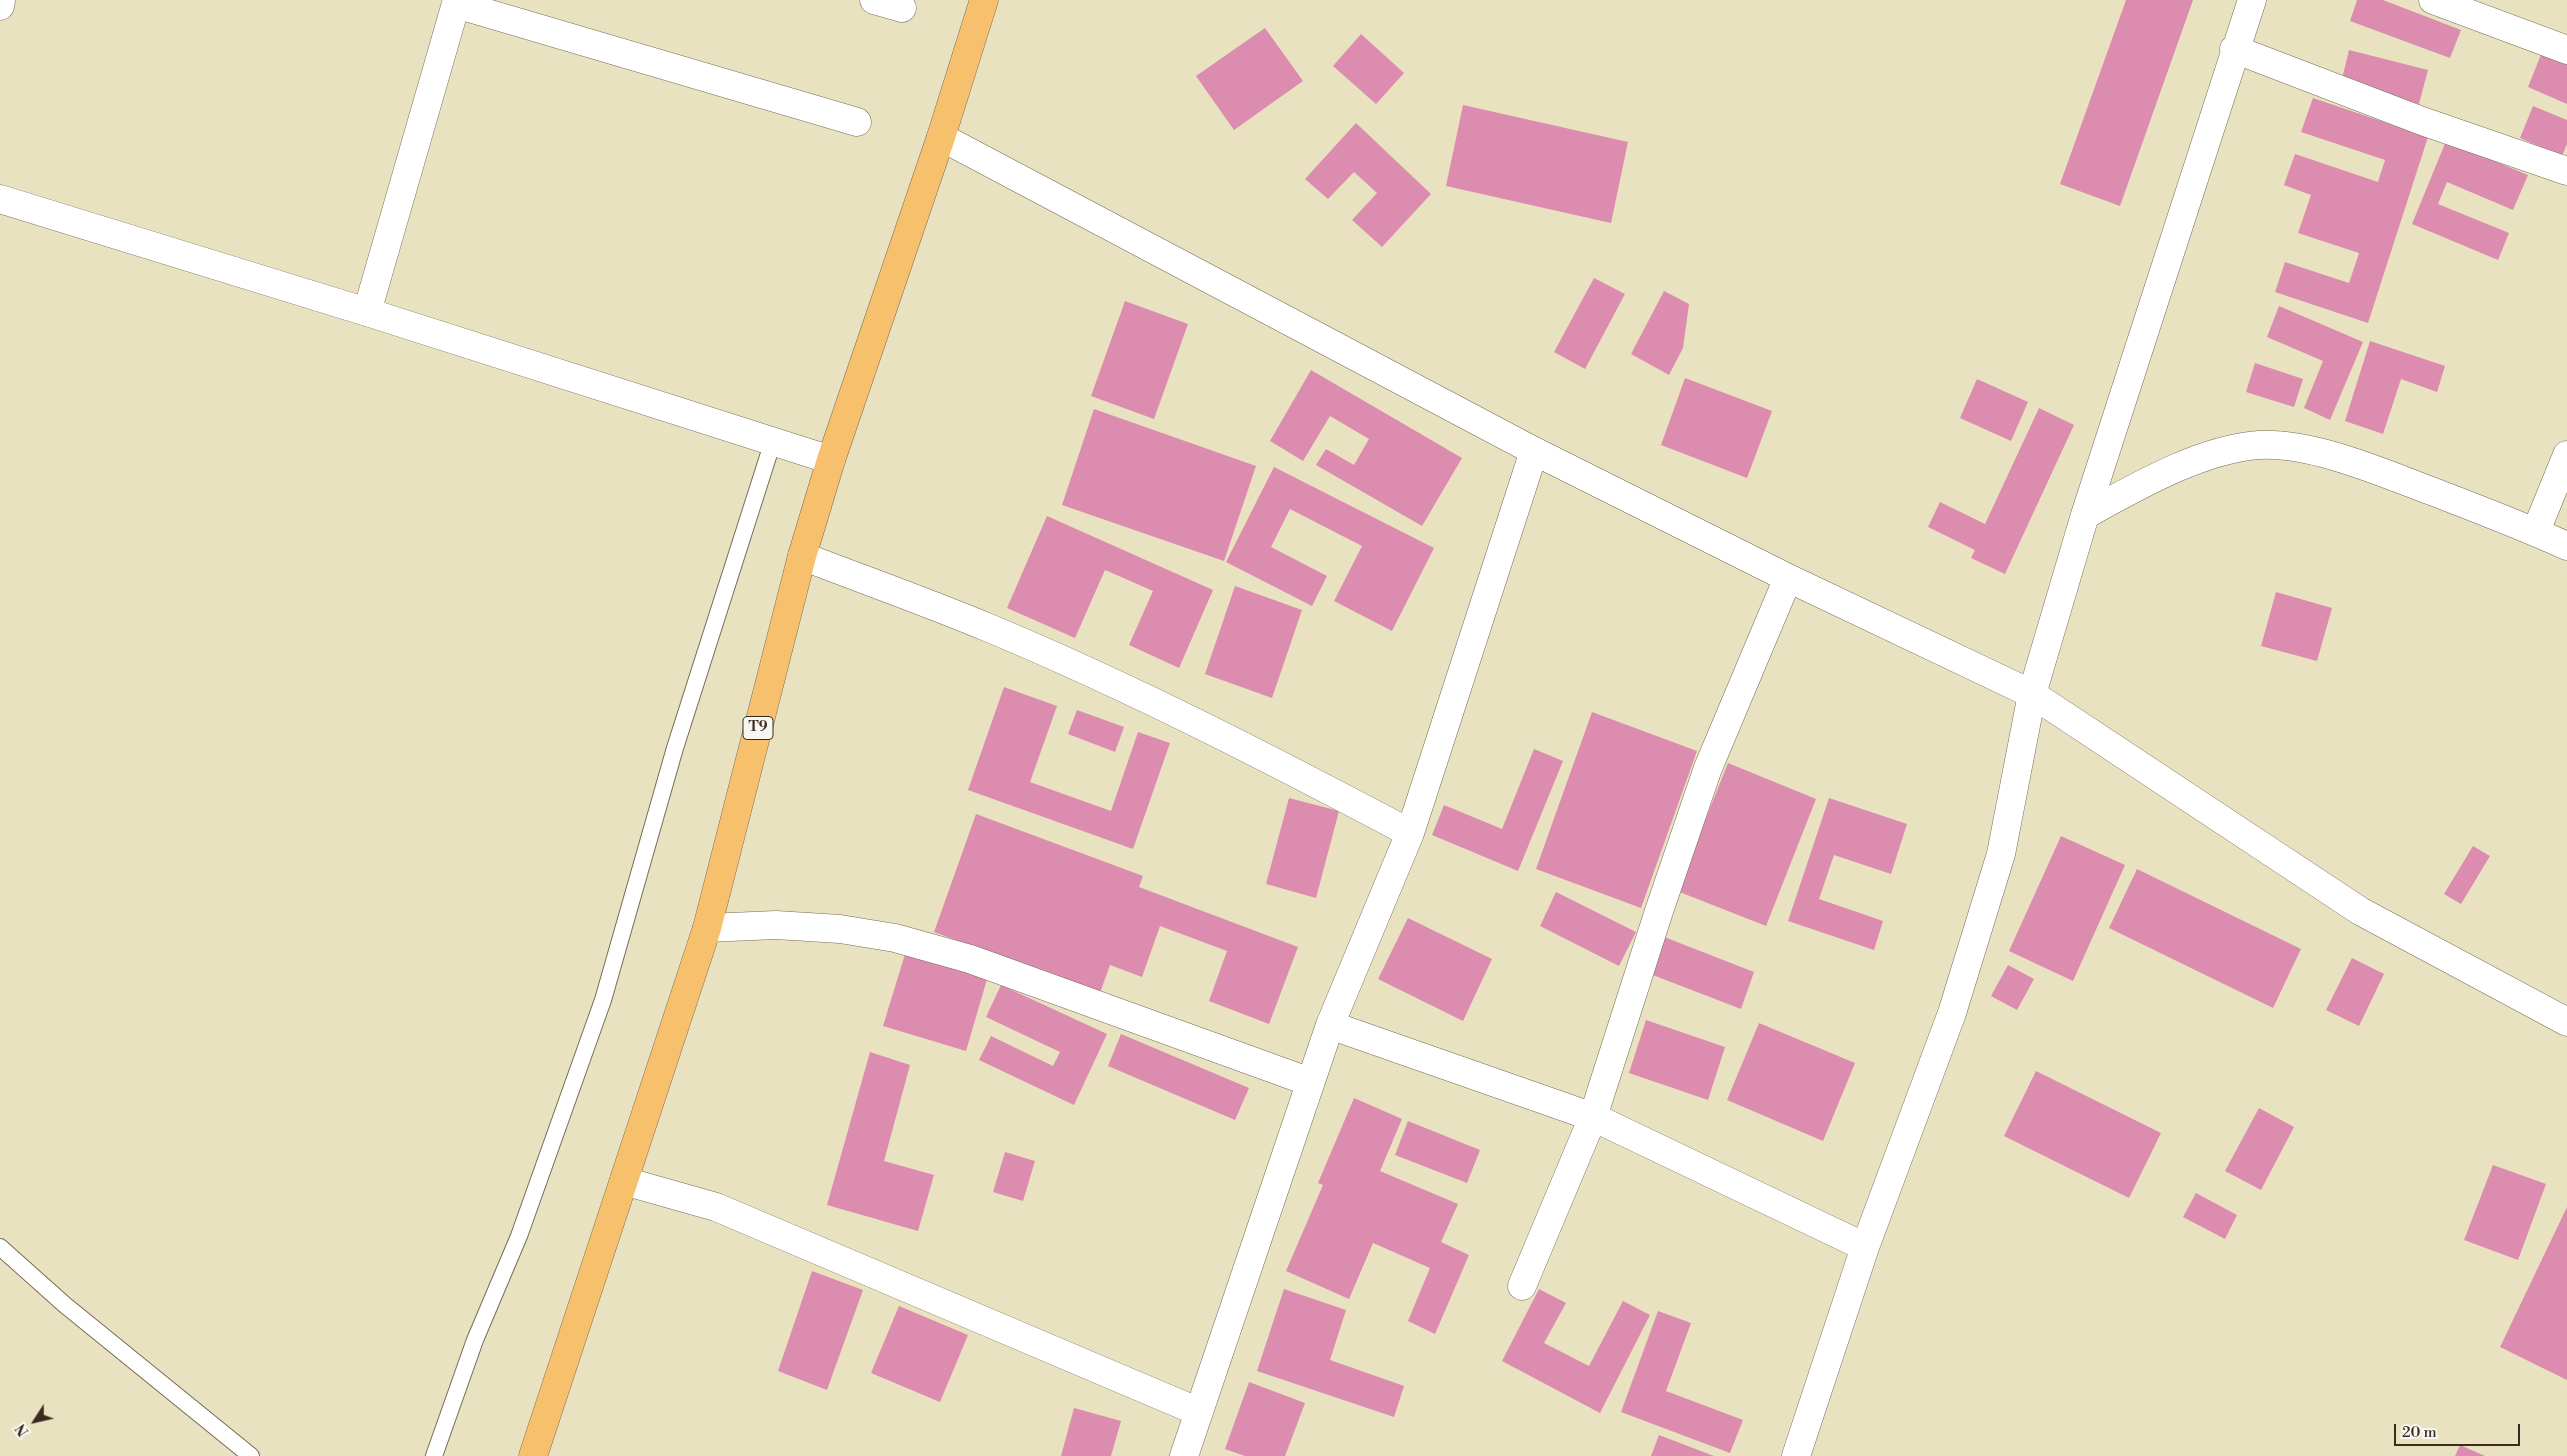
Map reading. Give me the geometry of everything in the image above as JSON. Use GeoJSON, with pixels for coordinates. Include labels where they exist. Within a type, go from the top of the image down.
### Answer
{"type":"FeatureCollection","features":[{"type":"Feature","properties":{"kind":"highway","name":"T9"},"geometry":{"type":"LineString","coordinates":[[533,1456],[708,928],[802,556],[831,460],[941,137],[984,0]]}},
{"type":"Feature","properties":{"kind":"street"},"geometry":{"type":"LineString","coordinates":[[0,6],[1,0]]}},
{"type":"Feature","properties":{"kind":"street"},"geometry":{"type":"LineString","coordinates":[[874,0],[902,8]]}},
{"type":"Feature","properties":{"kind":"street"},"geometry":{"type":"LineString","coordinates":[[1796,1456],[1865,1247],[1952,1013],[2001,854],[2032,694],[2085,515],[2234,49],[2252,0]]}},
{"type":"Feature","properties":{"kind":"street"},"geometry":{"type":"LineString","coordinates":[[2433,0],[2567,50]]}},
{"type":"Feature","properties":{"kind":"street"},"geometry":{"type":"LineString","coordinates":[[367,312],[457,2],[857,122]]}},
{"type":"Feature","properties":{"kind":"street"},"geometry":{"type":"LineString","coordinates":[[2234,49],[2422,121],[2567,171]]}},
{"type":"Feature","properties":{"kind":"street"},"geometry":{"type":"LineString","coordinates":[[941,137],[1534,451],[1788,578],[2032,694],[2360,911],[2567,1022]]}},
{"type":"Feature","properties":{"kind":"street"},"geometry":{"type":"LineString","coordinates":[[0,200],[367,312],[831,460]]}},
{"type":"Feature","properties":{"kind":"street"},"geometry":{"type":"LineString","coordinates":[[2085,515],[2154,477],[2218,454],[2259,445],[2288,446],[2381,472],[2536,531],[2567,546]]}},
{"type":"Feature","properties":{"kind":"street"},"geometry":{"type":"LineString","coordinates":[[1184,1456],[1330,1025],[1410,833],[1534,451]]}},
{"type":"Feature","properties":{"kind":"street"},"geometry":{"type":"LineString","coordinates":[[2536,531],[2567,455]]}},
{"type":"Feature","properties":{"kind":"street"},"geometry":{"type":"LineString","coordinates":[[802,556],[989,628],[1095,676],[1257,752],[1410,833]]}},
{"type":"Feature","properties":{"kind":"street"},"geometry":{"type":"LineString","coordinates":[[1522,1286],[1593,1117],[1659,911],[1708,768],[1788,578]]}},
{"type":"Feature","properties":{"kind":"street"},"geometry":{"type":"LineString","coordinates":[[708,928],[776,925],[840,929],[895,938],[970,959],[1310,1082]]}},
{"type":"Feature","properties":{"kind":"street"},"geometry":{"type":"LineString","coordinates":[[1330,1025],[1593,1117],[1865,1247]]}},
{"type":"Feature","properties":{"kind":"street"},"geometry":{"type":"LineString","coordinates":[[624,1181],[716,1207],[1199,1412]]}},
{"type":"Feature","properties":{"kind":"lane"},"geometry":{"type":"LineString","coordinates":[[434,1456],[475,1340],[519,1236],[602,1000],[675,748],[773,441]]}},
{"type":"Feature","properties":{"kind":"lane"},"geometry":{"type":"LineString","coordinates":[[0,1247],[65,1305],[251,1456]]}},
{"type":"Feature","properties":{"kind":"building"},"geometry":{"type":"Polygon","coordinates":[[[2126,0],[2193,0],[2120,206],[2060,184],[2126,0]]]}},
{"type":"Feature","properties":{"kind":"building"},"geometry":{"type":"Polygon","coordinates":[[[2357,0],[2383,0],[2461,30],[2450,58],[2350,21],[2357,0]]]}},
{"type":"Feature","properties":{"kind":"building"},"geometry":{"type":"Polygon","coordinates":[[[1265,28],[1303,81],[1234,130],[1196,76],[1265,28]]]}},
{"type":"Feature","properties":{"kind":"building"},"geometry":{"type":"Polygon","coordinates":[[[1361,34],[1404,73],[1376,104],[1333,66],[1361,34]]]}},
{"type":"Feature","properties":{"kind":"building"},"geometry":{"type":"Polygon","coordinates":[[[2349,50],[2428,70],[2419,104],[2341,83],[2349,50]]]}},
{"type":"Feature","properties":{"kind":"building"},"geometry":{"type":"Polygon","coordinates":[[[2542,52],[2567,63],[2567,104],[2528,87],[2542,52]]]}},
{"type":"Feature","properties":{"kind":"building"},"geometry":{"type":"Polygon","coordinates":[[[2313,98],[2428,137],[2368,323],[2275,292],[2285,262],[2349,283],[2359,253],[2298,233],[2311,195],[2284,185],[2295,154],[2378,182],[2385,160],[2301,132],[2313,98]]]}},
{"type":"Feature","properties":{"kind":"building"},"geometry":{"type":"Polygon","coordinates":[[[1463,105],[1628,142],[1611,223],[1446,186],[1463,105]]]}},
{"type":"Feature","properties":{"kind":"building"},"geometry":{"type":"Polygon","coordinates":[[[2533,106],[2567,120],[2567,144],[2562,156],[2520,138],[2533,106]]]}},
{"type":"Feature","properties":{"kind":"building"},"geometry":{"type":"Polygon","coordinates":[[[1356,123],[1431,194],[1382,247],[1352,220],[1377,193],[1354,172],[1328,199],[1305,179],[1356,123]]]}},
{"type":"Feature","properties":{"kind":"building"},"geometry":{"type":"Polygon","coordinates":[[[2446,141],[2528,175],[2513,210],[2447,182],[2438,204],[2509,233],[2498,260],[2412,224],[2446,141]]]}},
{"type":"Feature","properties":{"kind":"building"},"geometry":{"type":"Polygon","coordinates":[[[1594,278],[1625,294],[1585,369],[1554,352],[1594,278]]]}},
{"type":"Feature","properties":{"kind":"building"},"geometry":{"type":"Polygon","coordinates":[[[1664,291],[1689,304],[1683,348],[1669,375],[1631,354],[1664,291]]]}},
{"type":"Feature","properties":{"kind":"building"},"geometry":{"type":"Polygon","coordinates":[[[1125,301],[1188,324],[1154,419],[1091,396],[1125,301]]]}},
{"type":"Feature","properties":{"kind":"building"},"geometry":{"type":"Polygon","coordinates":[[[2279,306],[2363,342],[2330,420],[2304,408],[2323,361],[2267,337],[2279,306]]]}},
{"type":"Feature","properties":{"kind":"building"},"geometry":{"type":"Polygon","coordinates":[[[2370,341],[2445,366],[2437,392],[2401,379],[2383,434],[2345,421],[2370,341]]]}},
{"type":"Feature","properties":{"kind":"building"},"geometry":{"type":"Polygon","coordinates":[[[2255,363],[2303,379],[2294,407],[2246,392],[2255,363]]]}},
{"type":"Feature","properties":{"kind":"building"},"geometry":{"type":"Polygon","coordinates":[[[1311,370],[1462,458],[1422,526],[1316,465],[1326,449],[1354,465],[1369,439],[1330,416],[1303,461],[1270,441],[1311,370]]]}},
{"type":"Feature","properties":{"kind":"building"},"geometry":{"type":"Polygon","coordinates":[[[1685,378],[1772,411],[1747,478],[1661,445],[1685,378]]]}},
{"type":"Feature","properties":{"kind":"building"},"geometry":{"type":"Polygon","coordinates":[[[1977,379],[2028,402],[2011,441],[1960,418],[1977,379]]]}},
{"type":"Feature","properties":{"kind":"building"},"geometry":{"type":"Polygon","coordinates":[[[2039,408],[2074,425],[2005,574],[1971,558],[1975,550],[1928,527],[1940,502],[1985,524],[2039,408]]]}},
{"type":"Feature","properties":{"kind":"building"},"geometry":{"type":"Polygon","coordinates":[[[1094,409],[1256,466],[1224,561],[1062,505],[1094,409]]]}},
{"type":"Feature","properties":{"kind":"building"},"geometry":{"type":"Polygon","coordinates":[[[1274,467],[1434,548],[1392,631],[1334,601],[1362,546],[1290,509],[1271,547],[1327,576],[1312,606],[1226,562],[1274,467]]]}},
{"type":"Feature","properties":{"kind":"building"},"geometry":{"type":"Polygon","coordinates":[[[1047,516],[1213,590],[1179,668],[1129,645],[1153,591],[1105,570],[1075,638],[1007,608],[1047,516]]]}},
{"type":"Feature","properties":{"kind":"building"},"geometry":{"type":"Polygon","coordinates":[[[1235,586],[1302,610],[1272,698],[1205,674],[1235,586]]]}},
{"type":"Feature","properties":{"kind":"building"},"geometry":{"type":"Polygon","coordinates":[[[2276,592],[2332,608],[2317,661],[2261,646],[2276,592]]]}},
{"type":"Feature","properties":{"kind":"building"},"geometry":{"type":"Polygon","coordinates":[[[1004,687],[1057,706],[1030,782],[1111,811],[1138,732],[1170,743],[1133,849],[968,790],[1004,687]]]}},
{"type":"Feature","properties":{"kind":"building"},"geometry":{"type":"Polygon","coordinates":[[[1077,710],[1124,727],[1115,752],[1068,734],[1077,710]]]}},
{"type":"Feature","properties":{"kind":"building"},"geometry":{"type":"Polygon","coordinates":[[[1592,712],[1697,751],[1641,908],[1536,869],[1592,712]]]}},
{"type":"Feature","properties":{"kind":"building"},"geometry":{"type":"Polygon","coordinates":[[[1534,749],[1563,761],[1518,871],[1432,835],[1444,805],[1502,829],[1534,749]]]}},
{"type":"Feature","properties":{"kind":"building"},"geometry":{"type":"Polygon","coordinates":[[[1728,763],[1816,799],[1766,926],[1677,891],[1728,763]]]}},
{"type":"Feature","properties":{"kind":"building"},"geometry":{"type":"Polygon","coordinates":[[[1289,798],[1339,811],[1316,898],[1266,884],[1289,798]]]}},
{"type":"Feature","properties":{"kind":"building"},"geometry":{"type":"Polygon","coordinates":[[[1829,798],[1907,824],[1891,874],[1834,855],[1819,899],[1883,921],[1874,950],[1788,921],[1829,798]]]}},
{"type":"Feature","properties":{"kind":"building"},"geometry":{"type":"Polygon","coordinates":[[[976,814],[1143,876],[1139,887],[1298,947],[1269,1024],[1209,1001],[1227,951],[1160,926],[1142,977],[1110,965],[1100,993],[934,932],[976,814]]]}},
{"type":"Feature","properties":{"kind":"building"},"geometry":{"type":"Polygon","coordinates":[[[2061,836],[2125,865],[2073,981],[2009,951],[2061,836]]]}},
{"type":"Feature","properties":{"kind":"building"},"geometry":{"type":"Polygon","coordinates":[[[2473,846],[2490,856],[2461,904],[2444,894],[2473,846]]]}},
{"type":"Feature","properties":{"kind":"building"},"geometry":{"type":"Polygon","coordinates":[[[2137,869],[2301,949],[2273,1008],[2109,928],[2137,869]]]}},
{"type":"Feature","properties":{"kind":"building"},"geometry":{"type":"Polygon","coordinates":[[[1556,892],[1636,932],[1619,966],[1540,926],[1556,892]]]}},
{"type":"Feature","properties":{"kind":"building"},"geometry":{"type":"Polygon","coordinates":[[[1408,918],[1492,959],[1463,1021],[1378,979],[1408,918]]]}},
{"type":"Feature","properties":{"kind":"building"},"geometry":{"type":"Polygon","coordinates":[[[1659,935],[1754,972],[1741,1009],[1645,972],[1659,935]]]}},
{"type":"Feature","properties":{"kind":"building"},"geometry":{"type":"Polygon","coordinates":[[[906,951],[988,976],[966,1051],[883,1026],[906,951]]]}},
{"type":"Feature","properties":{"kind":"building"},"geometry":{"type":"Polygon","coordinates":[[[2352,958],[2384,974],[2359,1026],[2326,1010],[2352,958]]]}},
{"type":"Feature","properties":{"kind":"building"},"geometry":{"type":"Polygon","coordinates":[[[2008,965],[2034,979],[2017,1010],[1991,996],[2008,965]]]}},
{"type":"Feature","properties":{"kind":"building"},"geometry":{"type":"Polygon","coordinates":[[[1001,985],[1107,1034],[1074,1105],[979,1060],[991,1036],[1053,1066],[1060,1052],[986,1017],[1001,985]]]}},
{"type":"Feature","properties":{"kind":"building"},"geometry":{"type":"Polygon","coordinates":[[[1646,1020],[1725,1047],[1708,1100],[1629,1073],[1646,1020]]]}},
{"type":"Feature","properties":{"kind":"building"},"geometry":{"type":"Polygon","coordinates":[[[1759,1023],[1855,1063],[1823,1141],[1727,1100],[1759,1023]]]}},
{"type":"Feature","properties":{"kind":"building"},"geometry":{"type":"Polygon","coordinates":[[[1121,1034],[1249,1088],[1235,1120],[1108,1066],[1121,1034]]]}},
{"type":"Feature","properties":{"kind":"building"},"geometry":{"type":"Polygon","coordinates":[[[870,1052],[910,1065],[884,1161],[934,1175],[918,1231],[827,1205],[870,1052]]]}},
{"type":"Feature","properties":{"kind":"building"},"geometry":{"type":"Polygon","coordinates":[[[2036,1071],[2161,1133],[2129,1198],[2004,1136],[2036,1071]]]}},
{"type":"Feature","properties":{"kind":"building"},"geometry":{"type":"Polygon","coordinates":[[[1354,1098],[1402,1119],[1380,1171],[1458,1204],[1441,1242],[1469,1255],[1435,1334],[1408,1321],[1430,1268],[1373,1243],[1349,1299],[1286,1271],[1323,1185],[1318,1183],[1354,1098]]]}},
{"type":"Feature","properties":{"kind":"building"},"geometry":{"type":"Polygon","coordinates":[[[2259,1108],[2294,1127],[2261,1190],[2225,1171],[2259,1108]]]}},
{"type":"Feature","properties":{"kind":"building"},"geometry":{"type":"Polygon","coordinates":[[[1408,1121],[1480,1150],[1467,1183],[1395,1155],[1408,1121]]]}},
{"type":"Feature","properties":{"kind":"building"},"geometry":{"type":"Polygon","coordinates":[[[1005,1152],[1035,1161],[1023,1201],[993,1192],[1005,1152]]]}},
{"type":"Feature","properties":{"kind":"building"},"geometry":{"type":"Polygon","coordinates":[[[2493,1165],[2546,1184],[2518,1260],[2464,1240],[2493,1165]]]}},
{"type":"Feature","properties":{"kind":"building"},"geometry":{"type":"Polygon","coordinates":[[[2196,1193],[2237,1215],[2225,1239],[2183,1217],[2196,1193]]]}},
{"type":"Feature","properties":{"kind":"building"},"geometry":{"type":"Polygon","coordinates":[[[2567,1207],[2567,1380],[2500,1347],[2567,1207]]]}},
{"type":"Feature","properties":{"kind":"building"},"geometry":{"type":"Polygon","coordinates":[[[812,1271],[863,1290],[827,1390],[778,1371],[812,1271]]]}},
{"type":"Feature","properties":{"kind":"building"},"geometry":{"type":"Polygon","coordinates":[[[1284,1289],[1346,1310],[1330,1360],[1404,1386],[1394,1417],[1257,1371],[1284,1289]]]}},
{"type":"Feature","properties":{"kind":"building"},"geometry":{"type":"Polygon","coordinates":[[[1539,1289],[1566,1303],[1544,1343],[1589,1366],[1623,1301],[1650,1315],[1600,1413],[1502,1361],[1539,1289]]]}},
{"type":"Feature","properties":{"kind":"building"},"geometry":{"type":"Polygon","coordinates":[[[899,1306],[968,1335],[940,1402],[871,1373],[899,1306]]]}},
{"type":"Feature","properties":{"kind":"building"},"geometry":{"type":"Polygon","coordinates":[[[1658,1311],[1691,1323],[1666,1391],[1743,1420],[1730,1453],[1621,1412],[1658,1311]]]}},
{"type":"Feature","properties":{"kind":"building"},"geometry":{"type":"Polygon","coordinates":[[[1249,1382],[1305,1403],[1285,1456],[1245,1456],[1225,1449],[1249,1382]]]}},
{"type":"Feature","properties":{"kind":"building"},"geometry":{"type":"Polygon","coordinates":[[[1074,1408],[1121,1421],[1111,1456],[1061,1456],[1074,1408]]]}},
{"type":"Feature","properties":{"kind":"building"},"geometry":{"type":"Polygon","coordinates":[[[1659,1435],[1714,1456],[1651,1456],[1659,1435]]]}},
{"type":"Feature","properties":{"kind":"building"},"geometry":{"type":"Polygon","coordinates":[[[2460,1445],[2485,1456],[2455,1456],[2460,1445]]]}}]}
